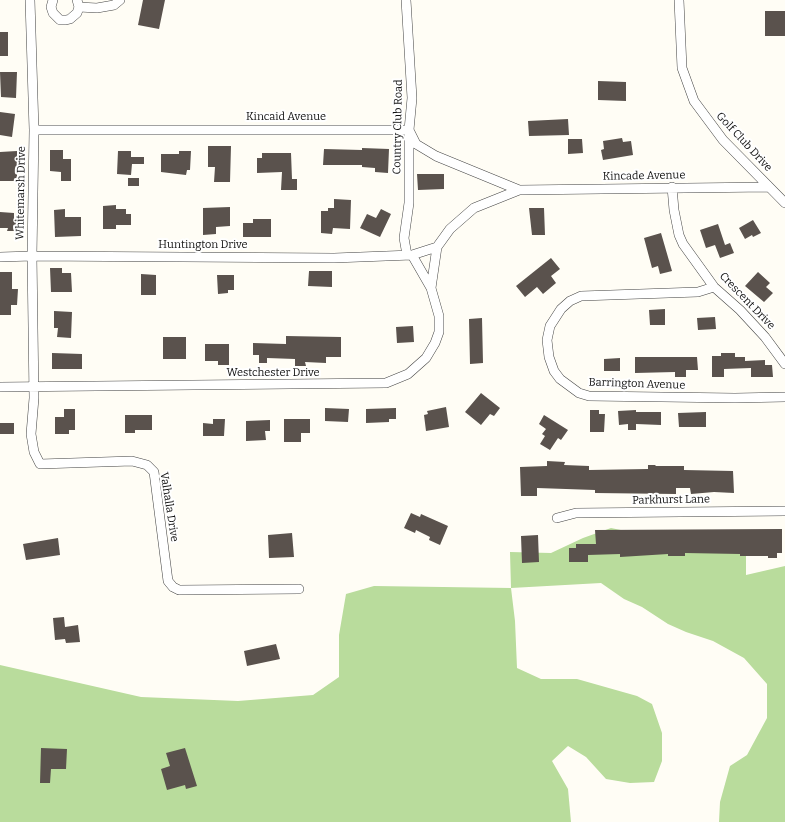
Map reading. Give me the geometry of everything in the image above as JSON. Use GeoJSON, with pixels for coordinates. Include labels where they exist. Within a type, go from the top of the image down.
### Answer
{"type":"FeatureCollection","features":[{"type":"Feature","properties":{"kind":"street","name":"Whitemarsh Drive"},"geometry":{"type":"LineString","coordinates":[[30,0],[34,130],[32,256],[33,387]]}},
{"type":"Feature","properties":{"kind":"street"},"geometry":{"type":"LineString","coordinates":[[53,0],[51,7],[53,13],[60,20],[66,20],[74,17],[78,3],[97,8],[114,5],[120,0]]}},
{"type":"Feature","properties":{"kind":"street","name":"Country Club Road"},"geometry":{"type":"LineString","coordinates":[[406,0],[412,98],[409,130],[409,203],[404,238],[409,255]]}},
{"type":"Feature","properties":{"kind":"street","name":"Golf Club Drive"},"geometry":{"type":"LineString","coordinates":[[679,0],[682,68],[694,101],[723,140],[785,203]]}},
{"type":"Feature","properties":{"kind":"street","name":"Kincaid Avenue"},"geometry":{"type":"LineString","coordinates":[[34,130],[409,130]]}},
{"type":"Feature","properties":{"kind":"street"},"geometry":{"type":"LineString","coordinates":[[409,130],[416,144],[436,156],[519,190]]}},
{"type":"Feature","properties":{"kind":"street","name":"Kincade Avenue"},"geometry":{"type":"LineString","coordinates":[[519,190],[769,186]]}},
{"type":"Feature","properties":{"kind":"street","name":"Crescent Drive"},"geometry":{"type":"LineString","coordinates":[[672,187],[679,235],[683,244],[714,287],[740,310],[765,337],[785,364]]}},
{"type":"Feature","properties":{"kind":"street"},"geometry":{"type":"LineString","coordinates":[[431,288],[437,247],[450,229],[474,208],[519,190]]}},
{"type":"Feature","properties":{"kind":"street","name":"Huntington Drive"},"geometry":{"type":"LineString","coordinates":[[0,258],[32,256],[334,258],[409,255],[437,247]]}},
{"type":"Feature","properties":{"kind":"street","name":"Westchester Drive"},"geometry":{"type":"LineString","coordinates":[[0,387],[386,383],[408,374],[426,358],[435,343],[439,332],[439,316],[431,288],[409,255]]}},
{"type":"Feature","properties":{"kind":"street","name":"Barrington Avenue"},"geometry":{"type":"LineString","coordinates":[[714,287],[698,292],[602,294],[575,298],[561,309],[550,326],[548,357],[554,370],[560,379],[579,393],[589,396],[735,398],[785,397]]}},
{"type":"Feature","properties":{"kind":"street","name":"Valhalla Drive"},"geometry":{"type":"LineString","coordinates":[[33,387],[31,434],[34,452],[40,464],[132,462],[147,465],[154,472],[168,581],[173,587],[179,590],[299,589]]}},
{"type":"Feature","properties":{"kind":"street","name":"Parkhurst Lane"},"geometry":{"type":"LineString","coordinates":[[558,518],[576,513],[785,511]]}},
{"type":"Feature","properties":{"kind":"green space"},"geometry":{"type":"Polygon","coordinates":[[[611,528],[650,536],[746,536],[746,575],[785,566],[785,822],[719,822],[720,802],[730,766],[747,755],[767,718],[767,684],[744,658],[713,641],[668,624],[642,607],[624,599],[601,583],[511,588],[510,552],[551,553],[583,538],[611,528]]]}},
{"type":"Feature","properties":{"kind":"green space"},"geometry":{"type":"Polygon","coordinates":[[[374,586],[511,588],[515,621],[517,668],[541,679],[577,679],[637,696],[652,704],[662,733],[662,761],[654,782],[630,783],[606,779],[586,757],[568,746],[552,761],[568,789],[571,822],[0,822],[0,665],[141,697],[238,701],[313,695],[339,677],[339,635],[346,594],[374,586]]]}},
{"type":"Feature","properties":{"kind":"building"},"geometry":{"type":"Polygon","coordinates":[[[143,0],[165,0],[159,29],[138,25],[143,0]]]}},
{"type":"Feature","properties":{"kind":"building"},"geometry":{"type":"Polygon","coordinates":[[[765,11],[785,11],[785,36],[765,36],[765,11]]]}},
{"type":"Feature","properties":{"kind":"building"},"geometry":{"type":"Polygon","coordinates":[[[0,32],[8,32],[8,56],[0,56],[0,32]]]}},
{"type":"Feature","properties":{"kind":"building"},"geometry":{"type":"Polygon","coordinates":[[[0,72],[17,72],[16,98],[1,97],[0,72]]]}},
{"type":"Feature","properties":{"kind":"building"},"geometry":{"type":"Polygon","coordinates":[[[598,81],[626,82],[626,101],[598,100],[598,81]]]}},
{"type":"Feature","properties":{"kind":"building"},"geometry":{"type":"Polygon","coordinates":[[[0,112],[15,114],[12,137],[0,135],[0,112]]]}},
{"type":"Feature","properties":{"kind":"building"},"geometry":{"type":"Polygon","coordinates":[[[568,119],[569,135],[529,136],[528,121],[568,119]]]}},
{"type":"Feature","properties":{"kind":"building"},"geometry":{"type":"Polygon","coordinates":[[[622,138],[623,142],[631,141],[633,155],[603,160],[601,150],[604,149],[603,141],[622,138]]]}},
{"type":"Feature","properties":{"kind":"building"},"geometry":{"type":"Polygon","coordinates":[[[568,139],[582,139],[583,153],[568,154],[568,139]]]}},
{"type":"Feature","properties":{"kind":"building"},"geometry":{"type":"Polygon","coordinates":[[[208,146],[231,146],[230,182],[214,182],[215,167],[208,167],[208,146]]]}},
{"type":"Feature","properties":{"kind":"building"},"geometry":{"type":"Polygon","coordinates":[[[362,148],[389,149],[388,173],[375,172],[375,168],[362,167],[362,165],[323,165],[324,149],[362,150],[362,148]]]}},
{"type":"Feature","properties":{"kind":"building"},"geometry":{"type":"Polygon","coordinates":[[[50,150],[63,150],[63,159],[71,159],[71,181],[61,181],[61,172],[50,171],[50,150]]]}},
{"type":"Feature","properties":{"kind":"building"},"geometry":{"type":"Polygon","coordinates":[[[17,151],[17,181],[0,181],[0,152],[17,151]]]}},
{"type":"Feature","properties":{"kind":"building"},"geometry":{"type":"Polygon","coordinates":[[[118,151],[131,151],[131,157],[144,157],[144,164],[132,164],[131,175],[117,174],[118,151]]]}},
{"type":"Feature","properties":{"kind":"building"},"geometry":{"type":"Polygon","coordinates":[[[179,151],[191,151],[190,170],[187,170],[186,175],[161,172],[161,154],[179,154],[179,151]]]}},
{"type":"Feature","properties":{"kind":"building"},"geometry":{"type":"Polygon","coordinates":[[[262,153],[291,153],[292,179],[297,179],[297,190],[281,190],[282,172],[257,173],[257,158],[262,158],[262,153]]]}},
{"type":"Feature","properties":{"kind":"building"},"geometry":{"type":"Polygon","coordinates":[[[417,174],[444,174],[444,189],[418,190],[417,174]]]}},
{"type":"Feature","properties":{"kind":"building"},"geometry":{"type":"Polygon","coordinates":[[[128,178],[139,178],[139,186],[128,186],[128,178]]]}},
{"type":"Feature","properties":{"kind":"building"},"geometry":{"type":"Polygon","coordinates":[[[334,199],[351,200],[350,229],[333,228],[332,234],[321,233],[321,211],[328,211],[328,208],[334,208],[334,199]]]}},
{"type":"Feature","properties":{"kind":"building"},"geometry":{"type":"Polygon","coordinates":[[[116,205],[116,209],[126,209],[126,214],[131,214],[131,225],[116,225],[116,229],[103,229],[103,206],[116,205]]]}},
{"type":"Feature","properties":{"kind":"building"},"geometry":{"type":"Polygon","coordinates":[[[230,207],[230,226],[216,227],[216,234],[203,235],[203,208],[230,207]]]}},
{"type":"Feature","properties":{"kind":"building"},"geometry":{"type":"Polygon","coordinates":[[[529,208],[544,208],[545,235],[532,235],[529,208]]]}},
{"type":"Feature","properties":{"kind":"building"},"geometry":{"type":"Polygon","coordinates":[[[65,209],[65,217],[81,217],[81,236],[55,237],[54,210],[65,209]]]}},
{"type":"Feature","properties":{"kind":"building"},"geometry":{"type":"Polygon","coordinates":[[[381,209],[391,214],[380,237],[360,228],[367,214],[376,218],[381,209]]]}},
{"type":"Feature","properties":{"kind":"building"},"geometry":{"type":"Polygon","coordinates":[[[0,212],[14,213],[14,220],[20,220],[20,231],[7,231],[8,228],[0,228],[0,212]]]}},
{"type":"Feature","properties":{"kind":"building"},"geometry":{"type":"Polygon","coordinates":[[[253,219],[271,219],[271,237],[243,237],[243,223],[253,223],[253,219]]]}},
{"type":"Feature","properties":{"kind":"building"},"geometry":{"type":"Polygon","coordinates":[[[753,220],[761,233],[753,237],[752,235],[745,239],[739,228],[753,220]]]}},
{"type":"Feature","properties":{"kind":"building"},"geometry":{"type":"Polygon","coordinates":[[[718,224],[725,245],[730,243],[734,253],[720,258],[715,245],[706,248],[700,230],[718,224]]]}},
{"type":"Feature","properties":{"kind":"building"},"geometry":{"type":"Polygon","coordinates":[[[661,233],[672,271],[660,274],[658,266],[652,268],[644,238],[661,233]]]}},
{"type":"Feature","properties":{"kind":"building"},"geometry":{"type":"Polygon","coordinates":[[[551,258],[560,269],[551,276],[556,283],[543,294],[537,287],[525,297],[516,286],[551,258]]]}},
{"type":"Feature","properties":{"kind":"building"},"geometry":{"type":"Polygon","coordinates":[[[50,268],[62,268],[62,273],[71,273],[72,292],[51,292],[50,268]]]}},
{"type":"Feature","properties":{"kind":"building"},"geometry":{"type":"Polygon","coordinates":[[[309,271],[332,271],[332,287],[308,286],[309,271]]]}},
{"type":"Feature","properties":{"kind":"building"},"geometry":{"type":"Polygon","coordinates":[[[0,272],[12,272],[12,289],[18,289],[17,305],[11,305],[11,315],[0,315],[0,272]]]}},
{"type":"Feature","properties":{"kind":"building"},"geometry":{"type":"Polygon","coordinates":[[[758,272],[770,283],[766,287],[773,293],[764,302],[745,286],[758,272]]]}},
{"type":"Feature","properties":{"kind":"building"},"geometry":{"type":"Polygon","coordinates":[[[141,274],[156,275],[156,295],[141,295],[141,274]]]}},
{"type":"Feature","properties":{"kind":"building"},"geometry":{"type":"Polygon","coordinates":[[[217,275],[234,275],[234,290],[228,290],[228,293],[218,294],[217,275]]]}},
{"type":"Feature","properties":{"kind":"building"},"geometry":{"type":"Polygon","coordinates":[[[665,309],[665,325],[650,325],[649,310],[665,309]]]}},
{"type":"Feature","properties":{"kind":"building"},"geometry":{"type":"Polygon","coordinates":[[[54,311],[72,312],[71,338],[57,337],[58,328],[54,328],[54,311]]]}},
{"type":"Feature","properties":{"kind":"building"},"geometry":{"type":"Polygon","coordinates":[[[715,317],[716,329],[698,330],[697,318],[715,317]]]}},
{"type":"Feature","properties":{"kind":"building"},"geometry":{"type":"Polygon","coordinates":[[[482,318],[483,363],[470,364],[469,319],[482,318]]]}},
{"type":"Feature","properties":{"kind":"building"},"geometry":{"type":"Polygon","coordinates":[[[413,326],[414,342],[397,343],[396,327],[413,326]]]}},
{"type":"Feature","properties":{"kind":"building"},"geometry":{"type":"Polygon","coordinates":[[[286,336],[341,337],[341,357],[326,357],[326,363],[305,362],[306,366],[295,366],[295,359],[267,358],[267,363],[259,363],[259,355],[253,355],[253,343],[286,344],[286,336]]]}},
{"type":"Feature","properties":{"kind":"building"},"geometry":{"type":"Polygon","coordinates":[[[163,337],[186,337],[186,359],[163,359],[163,337]]]}},
{"type":"Feature","properties":{"kind":"building"},"geometry":{"type":"Polygon","coordinates":[[[205,344],[229,344],[229,365],[218,365],[218,361],[205,361],[205,344]]]}},
{"type":"Feature","properties":{"kind":"building"},"geometry":{"type":"Polygon","coordinates":[[[52,353],[82,354],[82,369],[52,369],[52,353]]]}},
{"type":"Feature","properties":{"kind":"building"},"geometry":{"type":"Polygon","coordinates":[[[721,353],[735,353],[735,357],[745,357],[745,361],[765,360],[765,365],[772,365],[773,377],[751,377],[751,368],[724,369],[724,377],[712,377],[712,356],[721,356],[721,353]]]}},
{"type":"Feature","properties":{"kind":"building"},"geometry":{"type":"Polygon","coordinates":[[[635,357],[697,357],[698,370],[686,370],[686,377],[675,377],[675,372],[635,373],[635,357]]]}},
{"type":"Feature","properties":{"kind":"building"},"geometry":{"type":"Polygon","coordinates":[[[620,358],[620,371],[604,371],[604,359],[620,358]]]}},
{"type":"Feature","properties":{"kind":"building"},"geometry":{"type":"Polygon","coordinates":[[[481,393],[500,408],[494,416],[490,414],[481,425],[465,412],[481,393]]]}},
{"type":"Feature","properties":{"kind":"building"},"geometry":{"type":"Polygon","coordinates":[[[446,407],[449,427],[426,431],[424,415],[428,414],[427,411],[446,407]]]}},
{"type":"Feature","properties":{"kind":"building"},"geometry":{"type":"Polygon","coordinates":[[[325,408],[349,409],[348,422],[325,421],[325,408]]]}},
{"type":"Feature","properties":{"kind":"building"},"geometry":{"type":"Polygon","coordinates":[[[396,408],[396,419],[389,419],[389,422],[366,423],[366,409],[396,408]]]}},
{"type":"Feature","properties":{"kind":"building"},"geometry":{"type":"Polygon","coordinates":[[[64,409],[75,409],[75,430],[69,430],[69,434],[55,434],[55,417],[64,417],[64,409]]]}},
{"type":"Feature","properties":{"kind":"building"},"geometry":{"type":"Polygon","coordinates":[[[590,410],[599,410],[599,414],[605,414],[604,432],[590,432],[590,410]]]}},
{"type":"Feature","properties":{"kind":"building"},"geometry":{"type":"Polygon","coordinates":[[[636,410],[636,412],[661,412],[661,425],[636,424],[636,430],[628,430],[628,424],[619,425],[618,411],[636,410]]]}},
{"type":"Feature","properties":{"kind":"building"},"geometry":{"type":"Polygon","coordinates":[[[706,412],[706,427],[679,427],[678,413],[706,412]]]}},
{"type":"Feature","properties":{"kind":"building"},"geometry":{"type":"Polygon","coordinates":[[[125,415],[152,415],[152,430],[135,430],[135,433],[125,433],[125,415]]]}},
{"type":"Feature","properties":{"kind":"building"},"geometry":{"type":"Polygon","coordinates":[[[544,415],[568,430],[561,440],[558,438],[550,450],[540,444],[545,436],[542,434],[546,429],[539,424],[544,415]]]}},
{"type":"Feature","properties":{"kind":"building"},"geometry":{"type":"Polygon","coordinates":[[[213,419],[225,419],[224,436],[203,436],[203,423],[213,424],[213,419]]]}},
{"type":"Feature","properties":{"kind":"building"},"geometry":{"type":"Polygon","coordinates":[[[284,419],[310,419],[310,433],[301,433],[301,442],[284,442],[284,419]]]}},
{"type":"Feature","properties":{"kind":"building"},"geometry":{"type":"Polygon","coordinates":[[[270,420],[270,431],[265,431],[266,440],[246,441],[246,421],[270,420]]]}},
{"type":"Feature","properties":{"kind":"building"},"geometry":{"type":"Polygon","coordinates":[[[0,423],[14,423],[14,434],[0,434],[0,423]]]}},
{"type":"Feature","properties":{"kind":"building"},"geometry":{"type":"Polygon","coordinates":[[[547,461],[565,462],[564,465],[589,466],[589,470],[648,469],[648,465],[656,465],[655,466],[684,466],[684,470],[733,471],[734,493],[714,492],[691,494],[690,488],[676,488],[676,494],[595,493],[595,490],[537,488],[537,496],[521,496],[520,467],[547,466],[547,461]]]}},
{"type":"Feature","properties":{"kind":"building"},"geometry":{"type":"Polygon","coordinates":[[[411,513],[420,517],[421,514],[448,526],[440,545],[429,540],[430,537],[416,530],[415,533],[404,528],[411,513]]]}},
{"type":"Feature","properties":{"kind":"building"},"geometry":{"type":"Polygon","coordinates":[[[782,529],[782,553],[777,553],[777,558],[768,558],[768,556],[740,556],[740,554],[685,553],[685,556],[668,556],[668,554],[620,557],[620,554],[588,555],[588,562],[569,562],[569,548],[576,548],[576,544],[596,544],[595,530],[782,529]]]}},
{"type":"Feature","properties":{"kind":"building"},"geometry":{"type":"Polygon","coordinates":[[[292,533],[294,557],[269,558],[268,535],[292,533]]]}},
{"type":"Feature","properties":{"kind":"building"},"geometry":{"type":"Polygon","coordinates":[[[538,535],[539,562],[522,563],[521,536],[538,535]]]}},
{"type":"Feature","properties":{"kind":"building"},"geometry":{"type":"Polygon","coordinates":[[[58,538],[60,555],[26,560],[23,544],[58,538]]]}},
{"type":"Feature","properties":{"kind":"building"},"geometry":{"type":"Polygon","coordinates":[[[64,617],[65,627],[78,625],[80,642],[66,643],[65,639],[55,640],[53,618],[64,617]]]}},
{"type":"Feature","properties":{"kind":"building"},"geometry":{"type":"Polygon","coordinates":[[[276,644],[280,659],[247,666],[244,651],[276,644]]]}},
{"type":"Feature","properties":{"kind":"building"},"geometry":{"type":"Polygon","coordinates":[[[41,748],[67,749],[66,769],[51,769],[50,783],[40,783],[41,748]]]}},
{"type":"Feature","properties":{"kind":"building"},"geometry":{"type":"Polygon","coordinates":[[[185,748],[197,786],[186,789],[185,785],[167,790],[161,769],[170,766],[166,753],[185,748]]]}}]}
